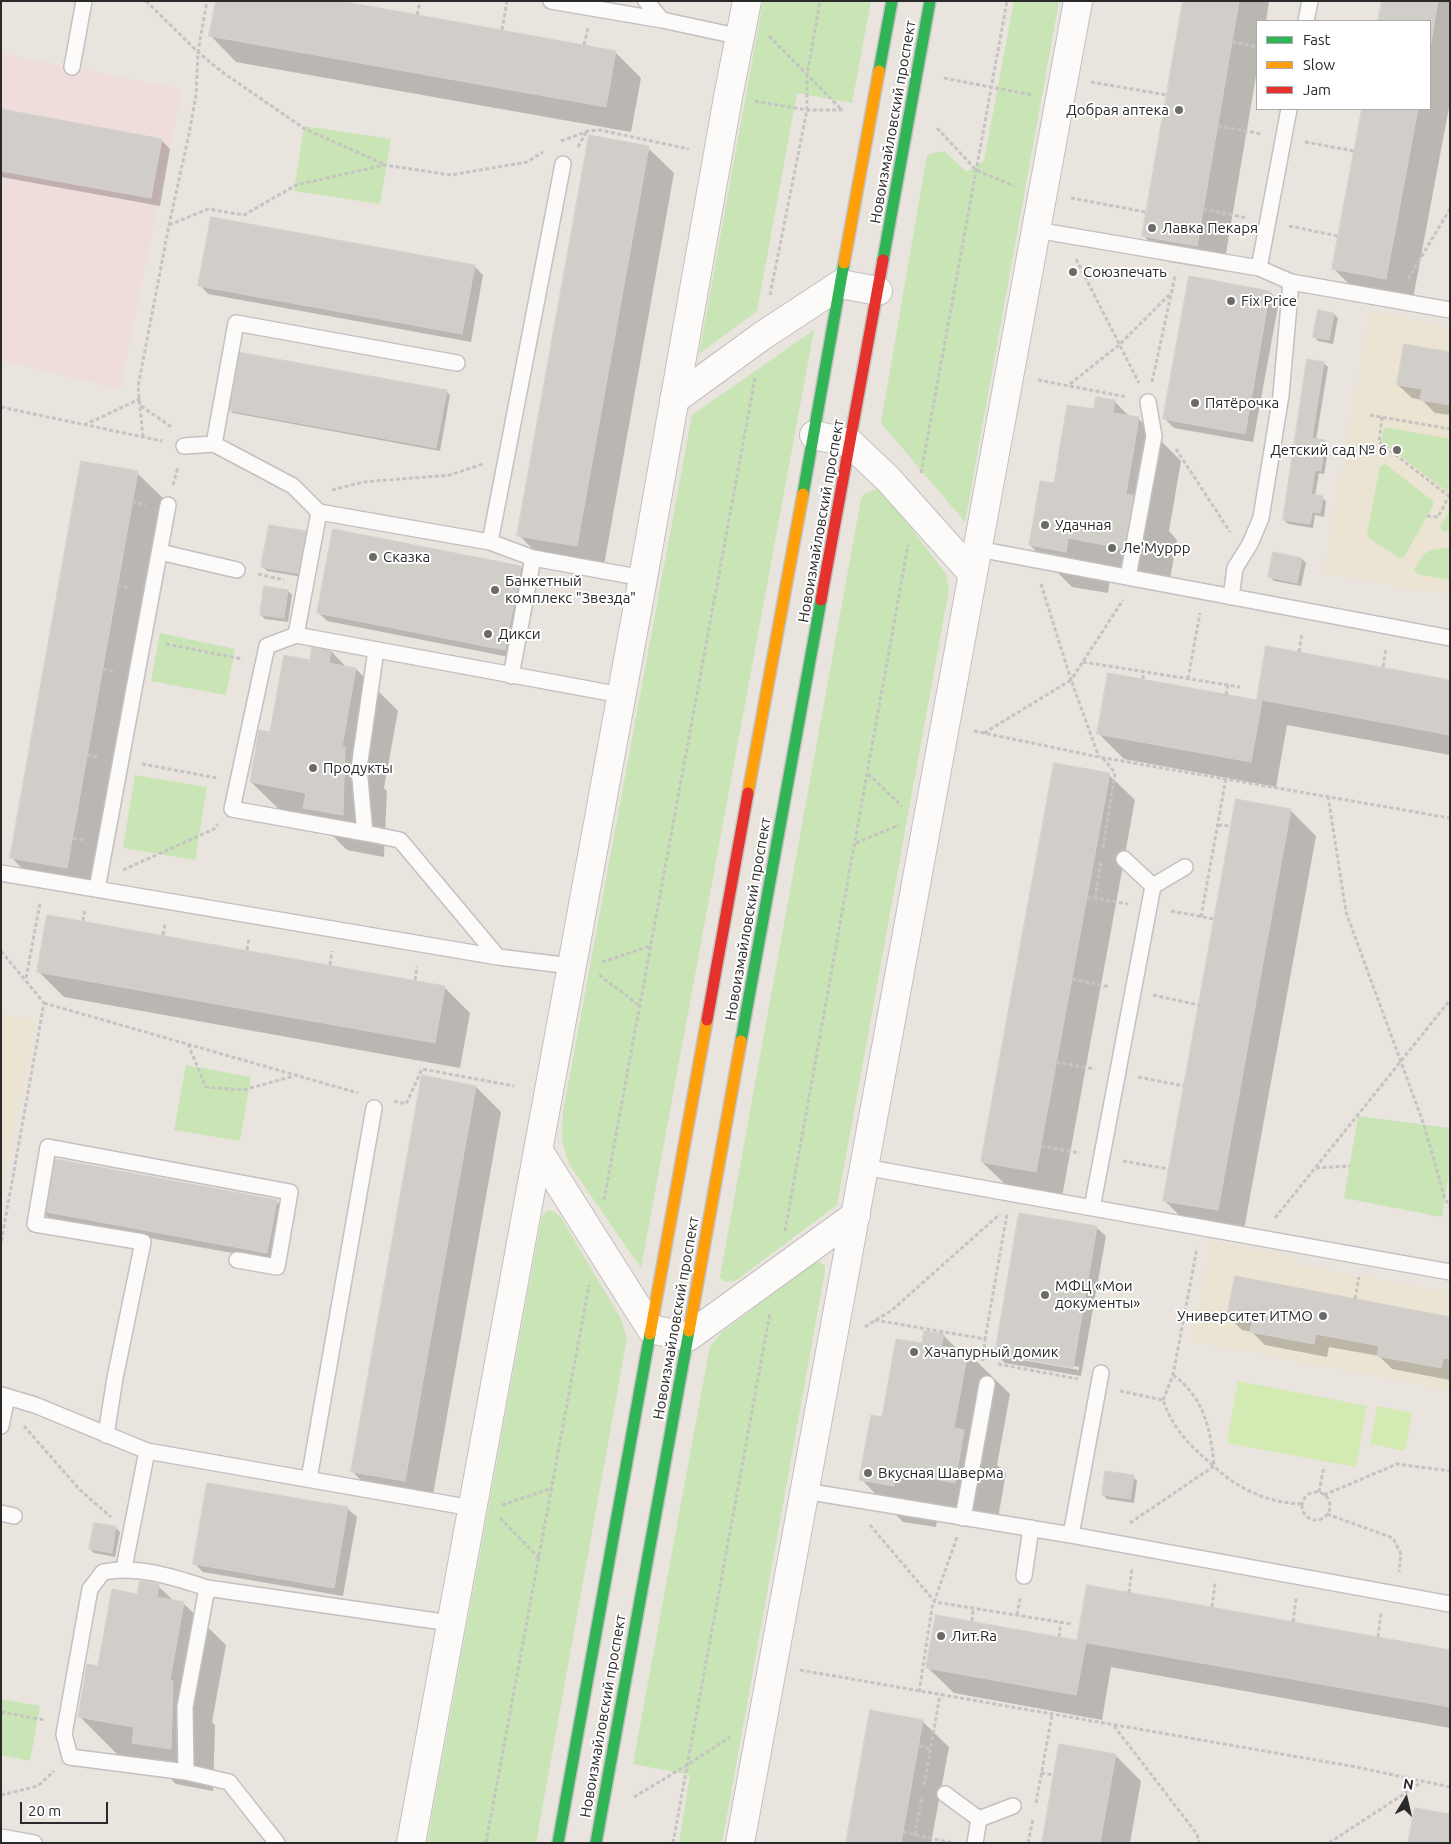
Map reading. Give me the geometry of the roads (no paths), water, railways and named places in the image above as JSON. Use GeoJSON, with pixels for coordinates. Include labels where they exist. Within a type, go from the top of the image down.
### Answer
{"type":"FeatureCollection","features":[{"type":"Feature","properties":{"kind":"street","name":"Новоизмайловский проспект"},"geometry":{"type":"LineString","coordinates":[[558,1843],[892,1]]}},
{"type":"Feature","properties":{"kind":"street","name":"Новоизмайловский проспект"},"geometry":{"type":"LineString","coordinates":[[596,1843],[930,1]]}},
{"type":"Feature","properties":{"kind":"street"},"geometry":{"type":"LineString","coordinates":[[740,1843],[1078,1]]}},
{"type":"Feature","properties":{"kind":"street"},"geometry":{"type":"LineString","coordinates":[[411,1843],[450,1623],[485,1512],[538,1150],[588,967],[621,695],[728,97],[745,17]]}},
{"type":"Feature","properties":{"kind":"street"},"geometry":{"type":"LineString","coordinates":[[674,400],[762,336],[841,284],[878,291]]}},
{"type":"Feature","properties":{"kind":"street"},"geometry":{"type":"LineString","coordinates":[[814,435],[850,443],[975,561]]}},
{"type":"Feature","properties":{"kind":"street"},"geometry":{"type":"LineString","coordinates":[[538,1150],[651,1329],[688,1337],[856,1215]]}},
{"type":"Feature","properties":{"kind":"lane"},"geometry":{"type":"LineString","coordinates":[[72,67],[84,1]]}},
{"type":"Feature","properties":{"kind":"lane"},"geometry":{"type":"LineString","coordinates":[[551,1],[662,20],[745,17]]}},
{"type":"Feature","properties":{"kind":"lane"},"geometry":{"type":"LineString","coordinates":[[646,1],[662,20]]}},
{"type":"Feature","properties":{"kind":"lane"},"geometry":{"type":"LineString","coordinates":[[1306,20],[1310,1]]}},
{"type":"Feature","properties":{"kind":"lane"},"geometry":{"type":"LineString","coordinates":[[1260,268],[1289,110]]}},
{"type":"Feature","properties":{"kind":"lane"},"geometry":{"type":"LineString","coordinates":[[490,542],[563,164]]}},
{"type":"Feature","properties":{"kind":"lane"},"geometry":{"type":"LineString","coordinates":[[1036,230],[1260,268],[1291,282],[1450,310]]}},
{"type":"Feature","properties":{"kind":"lane"},"geometry":{"type":"LineString","coordinates":[[1231,597],[1234,568],[1250,544],[1261,518],[1281,395],[1291,282]]}},
{"type":"Feature","properties":{"kind":"lane"},"geometry":{"type":"LineString","coordinates":[[206,445],[236,323],[457,363]]}},
{"type":"Feature","properties":{"kind":"lane"},"geometry":{"type":"LineString","coordinates":[[1132,578],[1154,436],[1148,402]]}},
{"type":"Feature","properties":{"kind":"lane"},"geometry":{"type":"LineString","coordinates":[[184,446],[206,445],[293,486],[319,512],[490,542],[533,558],[643,578]]}},
{"type":"Feature","properties":{"kind":"lane"},"geometry":{"type":"LineString","coordinates":[[97,889],[168,505]]}},
{"type":"Feature","properties":{"kind":"lane"},"geometry":{"type":"LineString","coordinates":[[296,635],[319,512]]}},
{"type":"Feature","properties":{"kind":"lane"},"geometry":{"type":"LineString","coordinates":[[160,552],[237,570]]}},
{"type":"Feature","properties":{"kind":"lane"},"geometry":{"type":"LineString","coordinates":[[511,676],[533,558]]}},
{"type":"Feature","properties":{"kind":"lane"},"geometry":{"type":"LineString","coordinates":[[975,561],[1037,562],[1450,638]]}},
{"type":"Feature","properties":{"kind":"lane"},"geometry":{"type":"LineString","coordinates":[[498,957],[400,840],[232,808],[267,646],[296,635],[621,695]]}},
{"type":"Feature","properties":{"kind":"lane"},"geometry":{"type":"LineString","coordinates":[[365,832],[359,768],[376,650]]}},
{"type":"Feature","properties":{"kind":"lane"},"geometry":{"type":"LineString","coordinates":[[1124,859],[1152,886]]}},
{"type":"Feature","properties":{"kind":"lane"},"geometry":{"type":"LineString","coordinates":[[1092,1208],[1152,886],[1185,867]]}},
{"type":"Feature","properties":{"kind":"lane"},"geometry":{"type":"LineString","coordinates":[[1,872],[498,957],[588,967]]}},
{"type":"Feature","properties":{"kind":"lane"},"geometry":{"type":"LineString","coordinates":[[309,1479],[371,1102]]}},
{"type":"Feature","properties":{"kind":"lane"},"geometry":{"type":"LineString","coordinates":[[106,1435],[143,1242],[35,1224],[48,1147],[290,1192],[276,1267],[237,1260]]}},
{"type":"Feature","properties":{"kind":"lane"},"geometry":{"type":"LineString","coordinates":[[864,1167],[1450,1272]]}},
{"type":"Feature","properties":{"kind":"lane"},"geometry":{"type":"LineString","coordinates":[[1071,1534],[1101,1372]]}},
{"type":"Feature","properties":{"kind":"lane"},"geometry":{"type":"LineString","coordinates":[[963,1518],[987,1384]]}},
{"type":"Feature","properties":{"kind":"lane"},"geometry":{"type":"LineString","coordinates":[[1,1426],[4,1401],[106,1435],[147,1451],[485,1512]]}},
{"type":"Feature","properties":{"kind":"lane"},"geometry":{"type":"LineString","coordinates":[[124,1568],[147,1451]]}},
{"type":"Feature","properties":{"kind":"lane"},"geometry":{"type":"LineString","coordinates":[[805,1491],[1071,1534],[1450,1604]]}},
{"type":"Feature","properties":{"kind":"lane"},"geometry":{"type":"LineString","coordinates":[[1024,1576],[1031,1528]]}},
{"type":"Feature","properties":{"kind":"lane"},"geometry":{"type":"LineString","coordinates":[[277,1843],[229,1782],[186,1772],[70,1757],[64,1734],[90,1589],[103,1572],[124,1568],[172,1577],[206,1588],[450,1623]]}},
{"type":"Feature","properties":{"kind":"lane"},"geometry":{"type":"LineString","coordinates":[[186,1772],[185,1707],[206,1588]]}},
{"type":"Feature","properties":{"kind":"lane"},"geometry":{"type":"LineString","coordinates":[[945,1794],[979,1819]]}},
{"type":"Feature","properties":{"kind":"lane"},"geometry":{"type":"LineString","coordinates":[[979,1819],[1013,1806]]}},
{"type":"Feature","properties":{"kind":"lane"},"geometry":{"type":"LineString","coordinates":[[975,1843],[979,1819]]}},
{"type":"Feature","properties":{"kind":"lane"},"geometry":{"type":"LineString","coordinates":[[1,1837],[34,1843]]}},
{"type":"Feature","properties":{"kind":"place","name":"Добрая аптека"},"geometry":{"type":"Point","coordinates":[1179,110]}},
{"type":"Feature","properties":{"kind":"place","name":"Лавка Пекаря"},"geometry":{"type":"Point","coordinates":[1152,228]}},
{"type":"Feature","properties":{"kind":"place","name":"Союзпечать"},"geometry":{"type":"Point","coordinates":[1073,272]}},
{"type":"Feature","properties":{"kind":"place","name":"Fix Price"},"geometry":{"type":"Point","coordinates":[1231,301]}},
{"type":"Feature","properties":{"kind":"place","name":"Пятёрочка"},"geometry":{"type":"Point","coordinates":[1195,403]}},
{"type":"Feature","properties":{"kind":"place","name":"Детский сад № 6"},"geometry":{"type":"Point","coordinates":[1397,450]}},
{"type":"Feature","properties":{"kind":"place","name":"Удачная"},"geometry":{"type":"Point","coordinates":[1045,525]}},
{"type":"Feature","properties":{"kind":"place","name":"Ле'Муррр"},"geometry":{"type":"Point","coordinates":[1112,548]}},
{"type":"Feature","properties":{"kind":"place","name":"Сказка"},"geometry":{"type":"Point","coordinates":[373,557]}},
{"type":"Feature","properties":{"kind":"place","name":"Банкетный комплекс \"Звезда\""},"geometry":{"type":"Point","coordinates":[495,590]}},
{"type":"Feature","properties":{"kind":"place","name":"Дикси"},"geometry":{"type":"Point","coordinates":[488,634]}},
{"type":"Feature","properties":{"kind":"place","name":"Продукты"},"geometry":{"type":"Point","coordinates":[313,768]}},
{"type":"Feature","properties":{"kind":"place","name":"МФЦ «Мои документы»"},"geometry":{"type":"Point","coordinates":[1045,1295]}},
{"type":"Feature","properties":{"kind":"place","name":"Университет ИТМО"},"geometry":{"type":"Point","coordinates":[1323,1316]}},
{"type":"Feature","properties":{"kind":"place","name":"Хачапурный домик"},"geometry":{"type":"Point","coordinates":[914,1352]}},
{"type":"Feature","properties":{"kind":"place","name":"Вкусная Шаверма"},"geometry":{"type":"Point","coordinates":[868,1473]}},
{"type":"Feature","properties":{"kind":"place","name":"Лит.Ra"},"geometry":{"type":"Point","coordinates":[941,1636]}}]}
